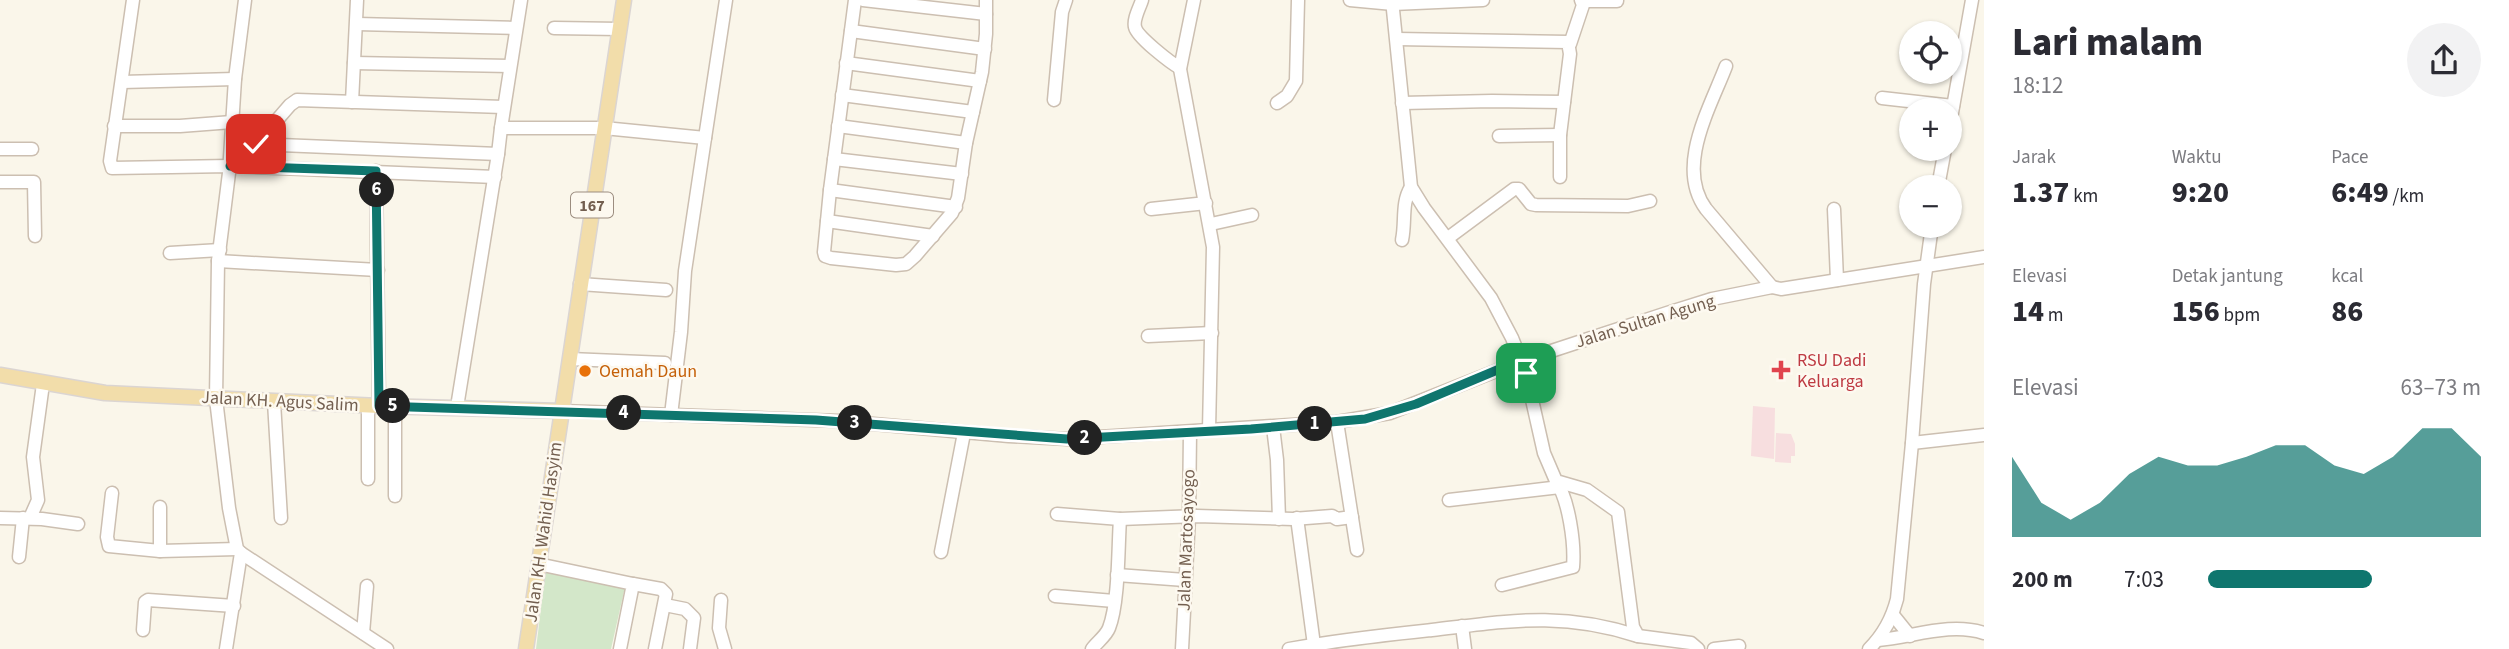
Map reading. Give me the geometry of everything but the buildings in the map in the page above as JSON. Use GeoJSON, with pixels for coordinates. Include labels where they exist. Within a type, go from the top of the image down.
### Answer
{"type":"FeatureCollection","features":[{"type":"Feature","properties":{"kind":"main road","name":"Jalan KH. Wahid Hasyim"},"geometry":{"type":"LineString","coordinates":[[526,649],[624,0]]}},
{"type":"Feature","properties":{"kind":"main road","name":"Jalan KH. Agus Salim"},"geometry":{"type":"LineString","coordinates":[[0,375],[104,393],[373,406],[562,411]]}},
{"type":"Feature","properties":{"kind":"street"},"geometry":{"type":"LineString","coordinates":[[133,0],[114,126],[110,161],[112,168],[230,162],[495,177]]}},
{"type":"Feature","properties":{"kind":"street"},"geometry":{"type":"LineString","coordinates":[[226,649],[234,606],[239,551],[229,508],[216,399],[219,255],[245,0]]}},
{"type":"Feature","properties":{"kind":"street"},"geometry":{"type":"LineString","coordinates":[[352,102],[357,0]]}},
{"type":"Feature","properties":{"kind":"street"},"geometry":{"type":"LineString","coordinates":[[457,407],[521,0]]}},
{"type":"Feature","properties":{"kind":"street"},"geometry":{"type":"LineString","coordinates":[[671,415],[685,271],[726,0]]}},
{"type":"Feature","properties":{"kind":"street"},"geometry":{"type":"LineString","coordinates":[[855,0],[824,252],[825,256],[831,258],[906,264],[956,207],[985,49],[986,0]]}},
{"type":"Feature","properties":{"kind":"street"},"geometry":{"type":"LineString","coordinates":[[863,0],[986,14]]}},
{"type":"Feature","properties":{"kind":"street"},"geometry":{"type":"LineString","coordinates":[[1054,100],[1062,12],[1066,0]]}},
{"type":"Feature","properties":{"kind":"street"},"geometry":{"type":"LineString","coordinates":[[1142,0],[1135,23],[1136,31],[1180,68]]}},
{"type":"Feature","properties":{"kind":"street"},"geometry":{"type":"LineString","coordinates":[[1194,0],[1180,68],[1211,224],[1213,247],[1209,430]]}},
{"type":"Feature","properties":{"kind":"street"},"geometry":{"type":"LineString","coordinates":[[1277,103],[1287,96],[1296,81],[1298,0]]}},
{"type":"Feature","properties":{"kind":"street"},"geometry":{"type":"LineString","coordinates":[[1350,0],[1483,0]]}},
{"type":"Feature","properties":{"kind":"street"},"geometry":{"type":"LineString","coordinates":[[1560,177],[1560,135],[1570,44],[1582,0],[1617,1]]}},
{"type":"Feature","properties":{"kind":"street"},"geometry":{"type":"LineString","coordinates":[[1954,98],[1972,0]]}},
{"type":"Feature","properties":{"kind":"street"},"geometry":{"type":"LineString","coordinates":[[1393,2],[1411,187],[1491,298],[1526,373],[1544,453],[1565,498],[1573,543],[1573,567],[1502,585]]}},
{"type":"Feature","properties":{"kind":"street"},"geometry":{"type":"LineString","coordinates":[[356,24],[516,28]]}},
{"type":"Feature","properties":{"kind":"street"},"geometry":{"type":"LineString","coordinates":[[555,28],[620,29]]}},
{"type":"Feature","properties":{"kind":"street"},"geometry":{"type":"LineString","coordinates":[[851,31],[985,49]]}},
{"type":"Feature","properties":{"kind":"street"},"geometry":{"type":"LineString","coordinates":[[1397,39],[1563,41],[1570,44]]}},
{"type":"Feature","properties":{"kind":"street"},"geometry":{"type":"LineString","coordinates":[[354,63],[510,66]]}},
{"type":"Feature","properties":{"kind":"street"},"geometry":{"type":"LineString","coordinates":[[846,63],[980,81]]}},
{"type":"Feature","properties":{"kind":"street"},"geometry":{"type":"LineString","coordinates":[[1726,66],[1698,141],[1694,161],[1696,190],[1706,209],[1772,287]]}},
{"type":"Feature","properties":{"kind":"street"},"geometry":{"type":"LineString","coordinates":[[122,82],[235,79]]}},
{"type":"Feature","properties":{"kind":"street"},"geometry":{"type":"LineString","coordinates":[[842,95],[973,112]]}},
{"type":"Feature","properties":{"kind":"street"},"geometry":{"type":"LineString","coordinates":[[1882,98],[1899,100]]}},
{"type":"Feature","properties":{"kind":"street"},"geometry":{"type":"LineString","coordinates":[[230,162],[256,144],[293,102],[503,107]]}},
{"type":"Feature","properties":{"kind":"street"},"geometry":{"type":"LineString","coordinates":[[1402,103],[1564,102]]}},
{"type":"Feature","properties":{"kind":"street"},"geometry":{"type":"LineString","coordinates":[[114,126],[180,126],[232,122]]}},
{"type":"Feature","properties":{"kind":"street"},"geometry":{"type":"LineString","coordinates":[[838,126],[967,143]]}},
{"type":"Feature","properties":{"kind":"street"},"geometry":{"type":"LineString","coordinates":[[501,128],[604,128],[705,138]]}},
{"type":"Feature","properties":{"kind":"street"},"geometry":{"type":"LineString","coordinates":[[1499,136],[1560,135]]}},
{"type":"Feature","properties":{"kind":"street"},"geometry":{"type":"LineString","coordinates":[[256,144],[498,153]]}},
{"type":"Feature","properties":{"kind":"street"},"geometry":{"type":"LineString","coordinates":[[0,149],[32,149]]}},
{"type":"Feature","properties":{"kind":"street"},"geometry":{"type":"LineString","coordinates":[[834,159],[962,174]]}},
{"type":"Feature","properties":{"kind":"street"},"geometry":{"type":"LineString","coordinates":[[368,480],[378,270],[376,171]]}},
{"type":"Feature","properties":{"kind":"street"},"geometry":{"type":"LineString","coordinates":[[0,182],[34,182],[35,236]]}},
{"type":"Feature","properties":{"kind":"street"},"geometry":{"type":"LineString","coordinates":[[1402,240],[1405,228],[1404,202],[1411,187]]}},
{"type":"Feature","properties":{"kind":"street"},"geometry":{"type":"LineString","coordinates":[[1448,238],[1514,189],[1519,189],[1531,204],[1536,205],[1629,206],[1650,201]]}},
{"type":"Feature","properties":{"kind":"street"},"geometry":{"type":"LineString","coordinates":[[830,190],[956,207]]}},
{"type":"Feature","properties":{"kind":"street"},"geometry":{"type":"LineString","coordinates":[[1151,208],[1206,203]]}},
{"type":"Feature","properties":{"kind":"street"},"geometry":{"type":"LineString","coordinates":[[1834,209],[1837,280]]}},
{"type":"Feature","properties":{"kind":"street"},"geometry":{"type":"LineString","coordinates":[[1211,224],[1252,215]]}},
{"type":"Feature","properties":{"kind":"street"},"geometry":{"type":"LineString","coordinates":[[827,221],[933,236]]}},
{"type":"Feature","properties":{"kind":"street"},"geometry":{"type":"LineString","coordinates":[[1876,645],[1893,615],[1930,238]]}},
{"type":"Feature","properties":{"kind":"street"},"geometry":{"type":"LineString","coordinates":[[170,253],[378,270]]}},
{"type":"Feature","properties":{"kind":"street","name":"Jalan Sultan Agung"},"geometry":{"type":"LineString","coordinates":[[562,411],[840,421],[964,433],[1067,439],[1337,422],[1390,413],[1521,360],[1712,299],[1772,287],[1781,289],[1984,257]]}},
{"type":"Feature","properties":{"kind":"street"},"geometry":{"type":"LineString","coordinates":[[580,284],[666,290]]}},
{"type":"Feature","properties":{"kind":"street"},"geometry":{"type":"LineString","coordinates":[[1148,336],[1212,334]]}},
{"type":"Feature","properties":{"kind":"street"},"geometry":{"type":"LineString","coordinates":[[570,359],[665,363]]}},
{"type":"Feature","properties":{"kind":"street"},"geometry":{"type":"LineString","coordinates":[[19,557],[27,518],[38,500],[33,457],[43,384]]}},
{"type":"Feature","properties":{"kind":"street"},"geometry":{"type":"LineString","coordinates":[[274,402],[281,518]]}},
{"type":"Feature","properties":{"kind":"street"},"geometry":{"type":"LineString","coordinates":[[395,406],[395,496]]}},
{"type":"Feature","properties":{"kind":"street"},"geometry":{"type":"LineString","coordinates":[[1337,422],[1357,550]]}},
{"type":"Feature","properties":{"kind":"street"},"geometry":{"type":"LineString","coordinates":[[1273,427],[1279,519]]}},
{"type":"Feature","properties":{"kind":"street","name":"Jalan Martosayogo"},"geometry":{"type":"LineString","coordinates":[[1182,649],[1189,517],[1190,432]]}},
{"type":"Feature","properties":{"kind":"street"},"geometry":{"type":"LineString","coordinates":[[941,552],[964,433]]}},
{"type":"Feature","properties":{"kind":"street"},"geometry":{"type":"LineString","coordinates":[[1912,443],[1984,435]]}},
{"type":"Feature","properties":{"kind":"street"},"geometry":{"type":"LineString","coordinates":[[1449,500],[1558,484],[1587,490],[1618,512],[1633,627],[1638,636]]}},
{"type":"Feature","properties":{"kind":"street"},"geometry":{"type":"LineString","coordinates":[[112,493],[107,537],[109,545],[160,551],[239,551],[387,649]]}},
{"type":"Feature","properties":{"kind":"street"},"geometry":{"type":"LineString","coordinates":[[160,507],[160,551]]}},
{"type":"Feature","properties":{"kind":"street"},"geometry":{"type":"LineString","coordinates":[[1057,514],[1120,519],[1353,517]]}},
{"type":"Feature","properties":{"kind":"street"},"geometry":{"type":"LineString","coordinates":[[0,518],[78,524]]}},
{"type":"Feature","properties":{"kind":"street"},"geometry":{"type":"LineString","coordinates":[[1297,518],[1316,647]]}},
{"type":"Feature","properties":{"kind":"street"},"geometry":{"type":"LineString","coordinates":[[1092,649],[1108,630],[1117,575],[1120,519]]}},
{"type":"Feature","properties":{"kind":"street"},"geometry":{"type":"LineString","coordinates":[[538,564],[664,590],[665,605],[655,649]]}},
{"type":"Feature","properties":{"kind":"street"},"geometry":{"type":"LineString","coordinates":[[1117,575],[1185,580]]}},
{"type":"Feature","properties":{"kind":"street"},"geometry":{"type":"LineString","coordinates":[[620,649],[633,584]]}},
{"type":"Feature","properties":{"kind":"street"},"geometry":{"type":"LineString","coordinates":[[363,633],[367,586]]}},
{"type":"Feature","properties":{"kind":"street"},"geometry":{"type":"LineString","coordinates":[[1055,596],[1114,601]]}},
{"type":"Feature","properties":{"kind":"street"},"geometry":{"type":"LineString","coordinates":[[143,630],[145,603],[148,600],[234,606]]}},
{"type":"Feature","properties":{"kind":"street"},"geometry":{"type":"LineString","coordinates":[[721,600],[719,628],[725,649]]}},
{"type":"Feature","properties":{"kind":"street"},"geometry":{"type":"LineString","coordinates":[[665,605],[685,609],[692,614],[695,621],[690,649]]}},
{"type":"Feature","properties":{"kind":"street"},"geometry":{"type":"LineString","coordinates":[[1893,615],[1910,636]]}},
{"type":"Feature","properties":{"kind":"street"},"geometry":{"type":"LineString","coordinates":[[1290,649],[1494,621],[1548,618],[1609,627],[1638,636],[1690,643],[1698,649]]}},
{"type":"Feature","properties":{"kind":"street"},"geometry":{"type":"LineString","coordinates":[[1462,626],[1465,649]]}},
{"type":"Feature","properties":{"kind":"street"},"geometry":{"type":"LineString","coordinates":[[1876,645],[1910,636],[1963,628],[1984,632]]}},
{"type":"Feature","properties":{"kind":"street"},"geometry":{"type":"LineString","coordinates":[[1714,649],[1739,646]]}},
{"type":"Feature","properties":{"kind":"shaded area"},"geometry":{"type":"Polygon","coordinates":[[[1753,406],[1775,408],[1774,459],[1751,456],[1753,406]]]}},
{"type":"Feature","properties":{"kind":"shaded area"},"geometry":{"type":"Polygon","coordinates":[[[1776,433],[1791,434],[1795,444],[1795,456],[1791,456],[1791,463],[1775,462],[1776,433]]]}},
{"type":"Feature","properties":{"kind":"green space"},"geometry":{"type":"Polygon","coordinates":[[[546,568],[625,587],[611,649],[536,649],[546,568]]]}},
{"type":"Feature","properties":{"kind":"place","name":"RSU Dadi Keluarga"},"geometry":{"type":"Point","coordinates":[1781,370]}},
{"type":"Feature","properties":{"kind":"place","name":"Oemah Daun"},"geometry":{"type":"Point","coordinates":[585,371]}},
{"type":"Feature","properties":{"kind":"route"},"geometry":{"type":"LineString","coordinates":[[256,144],[230,166],[376,171],[379,406],[840,421],[1067,439],[1251,429],[1365,419],[1416,404],[1521,360],[1526,373]]}}]}
